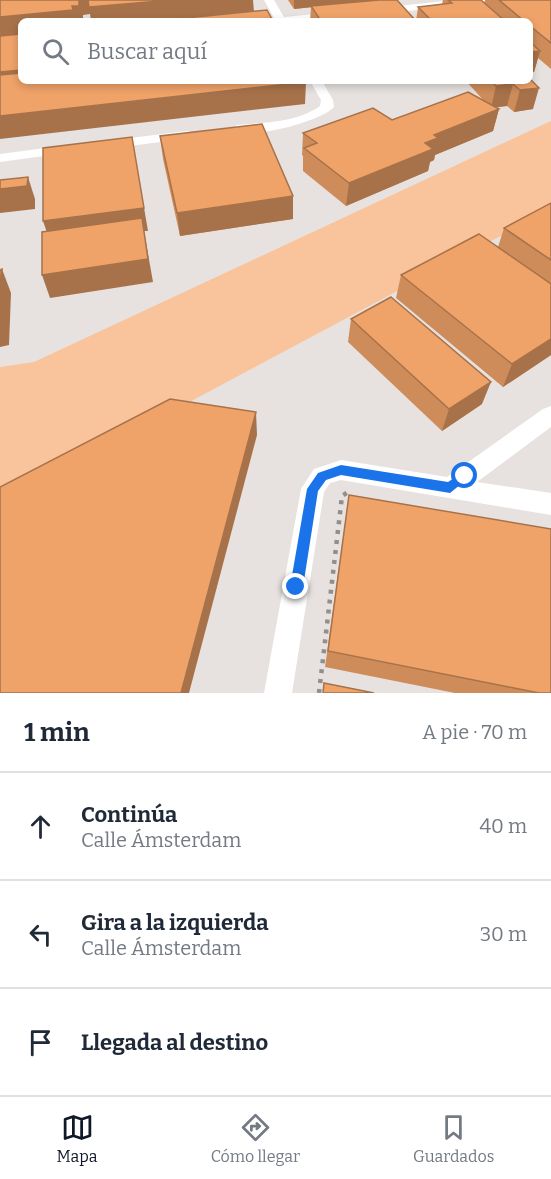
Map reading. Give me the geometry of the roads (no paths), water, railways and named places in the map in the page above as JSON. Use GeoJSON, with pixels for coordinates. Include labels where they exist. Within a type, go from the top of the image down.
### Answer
{"type":"FeatureCollection","features":[{"type":"Feature","properties":{"kind":"street"},"geometry":{"type":"LineString","coordinates":[[269,0],[279,18]]}},
{"type":"Feature","properties":{"kind":"street"},"geometry":{"type":"LineString","coordinates":[[368,12],[486,0]]}},
{"type":"Feature","properties":{"kind":"street"},"geometry":{"type":"LineString","coordinates":[[308,18],[345,14]]}},
{"type":"Feature","properties":{"kind":"street"},"geometry":{"type":"LineString","coordinates":[[226,130],[309,119],[327,107],[327,99],[318,84]]}},
{"type":"Feature","properties":{"kind":"street"},"geometry":{"type":"LineString","coordinates":[[0,158],[202,133]]}},
{"type":"Feature","properties":{"kind":"street"},"geometry":{"type":"LineString","coordinates":[[450,488],[551,415]]}},
{"type":"Feature","properties":{"kind":"street"},"geometry":{"type":"LineString","coordinates":[[279,693],[313,489],[322,476],[341,470],[551,504]]}}]}
